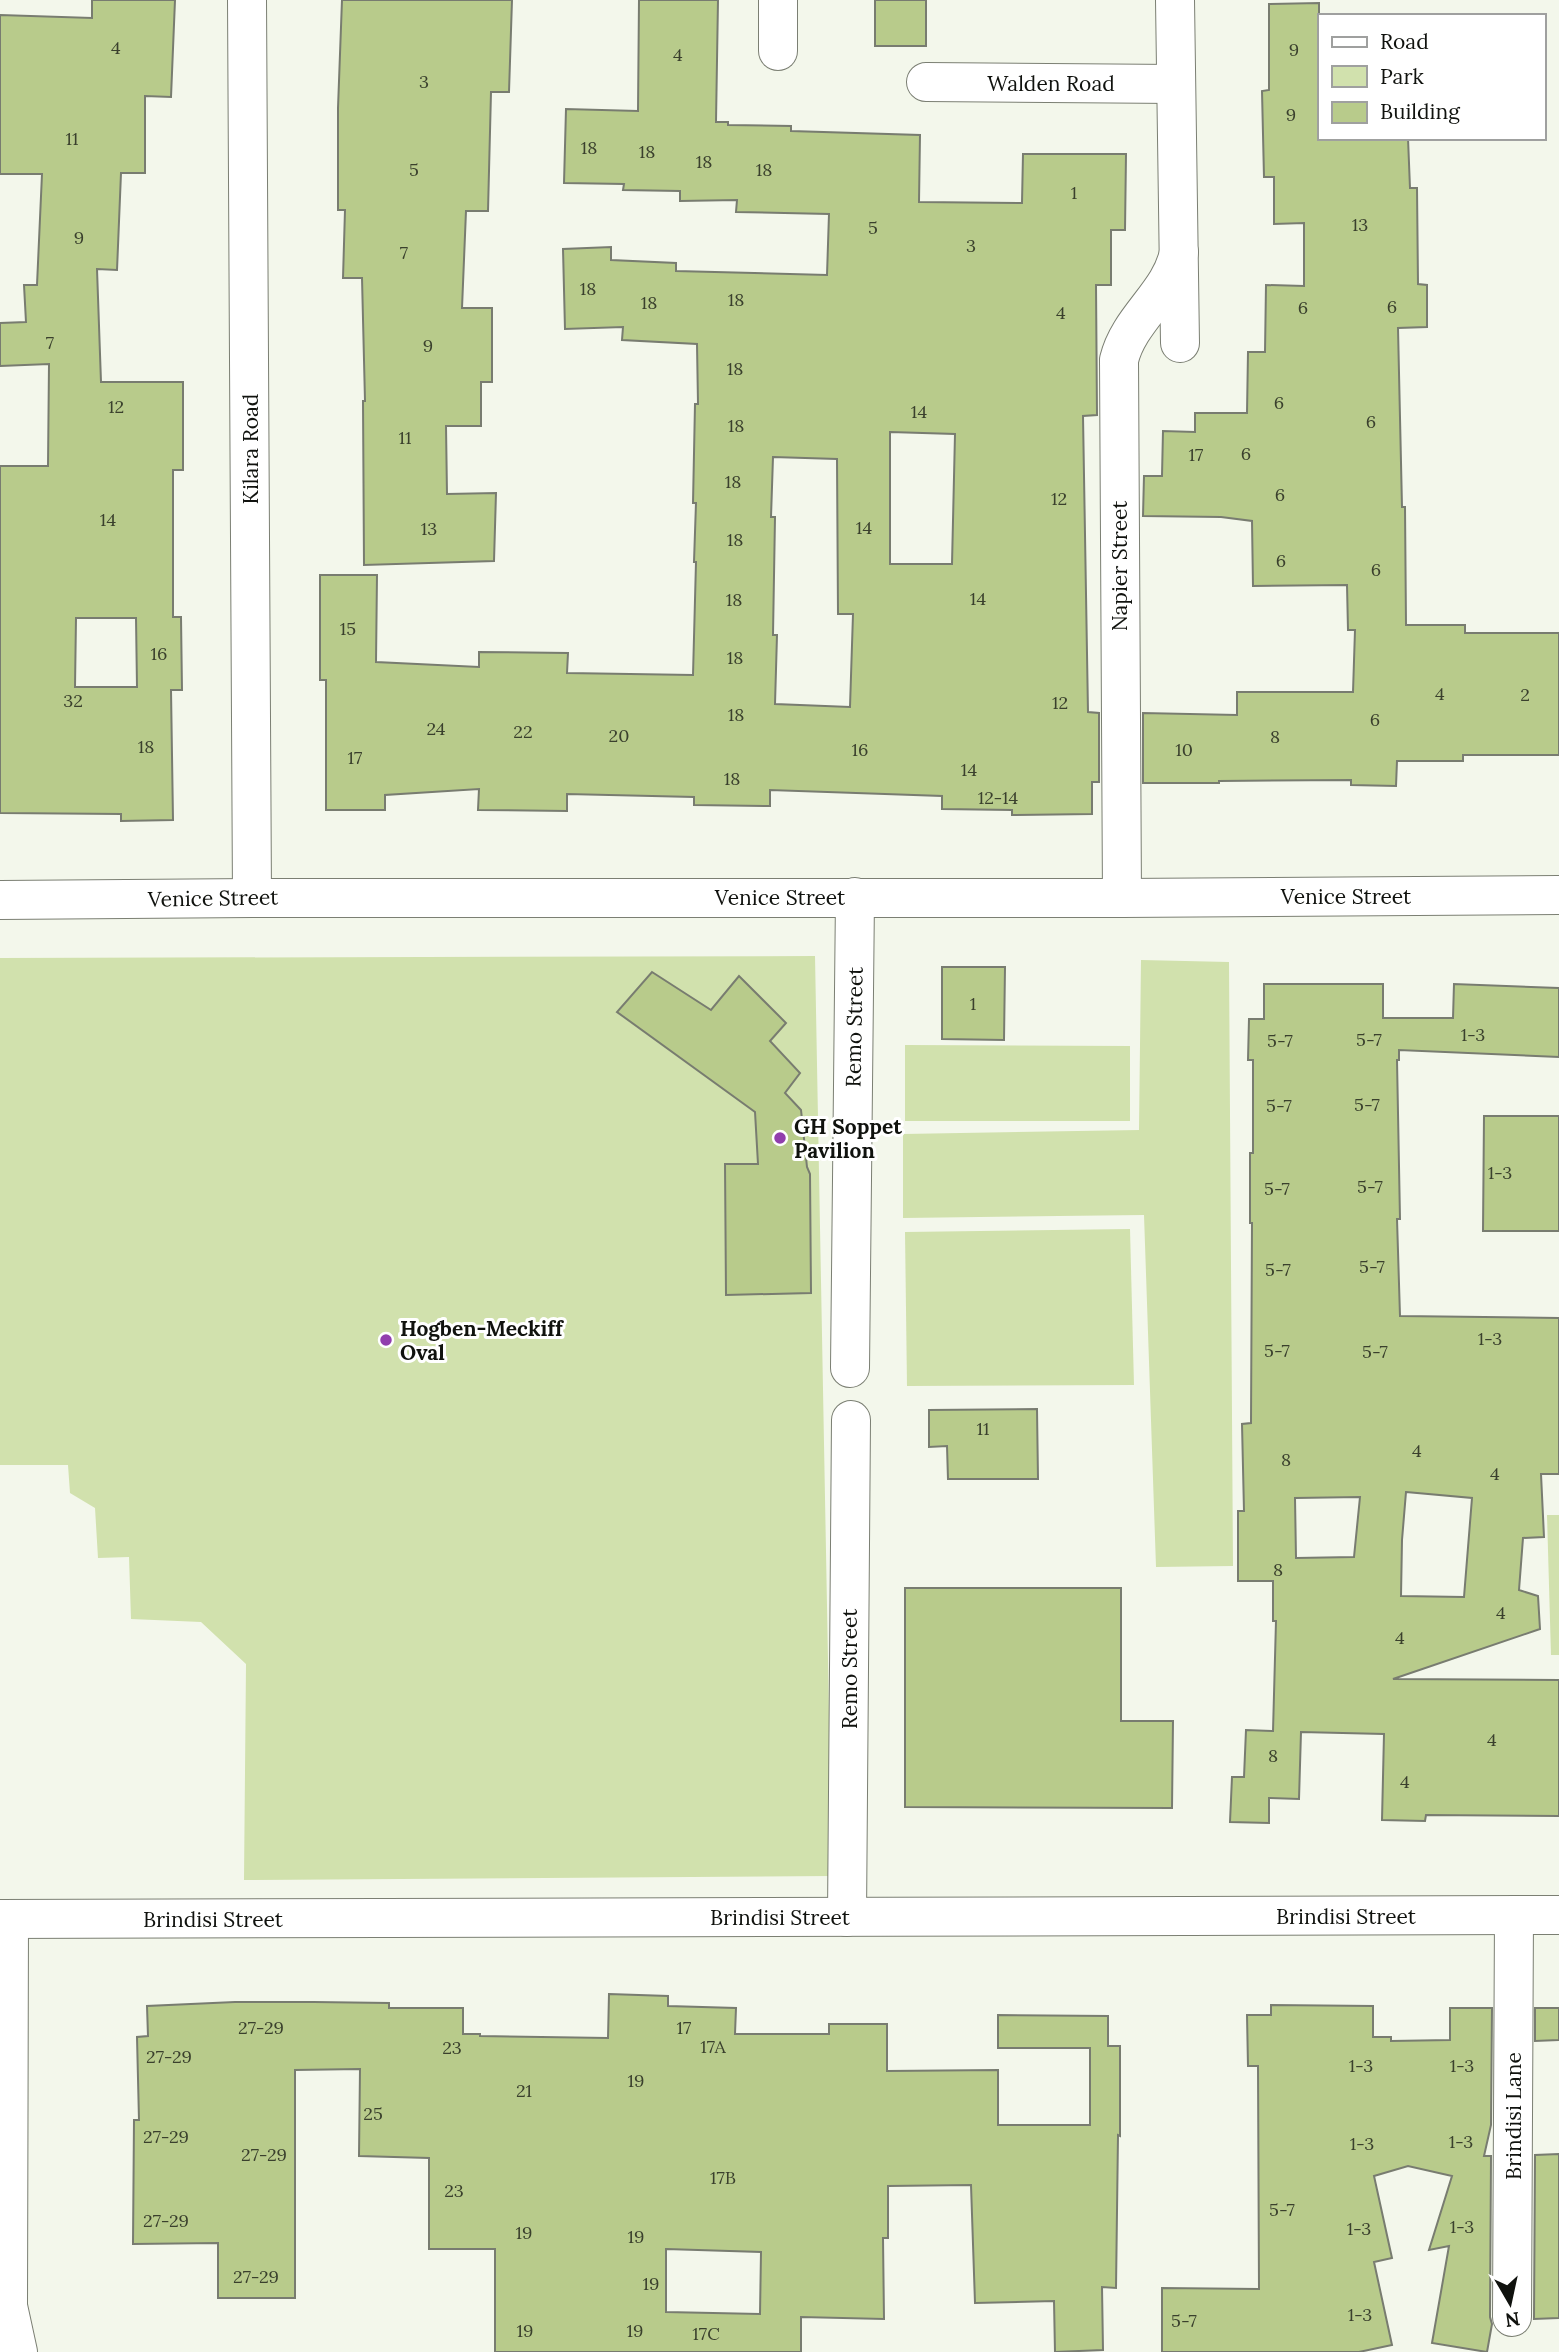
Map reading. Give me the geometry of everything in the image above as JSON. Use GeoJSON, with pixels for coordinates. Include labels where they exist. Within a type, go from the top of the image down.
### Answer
{"type":"FeatureCollection","features":[{"type":"Feature","properties":{"kind":"street","name":"Kilara Road"},"geometry":{"type":"LineString","coordinates":[[247,0],[252,898]]}},
{"type":"Feature","properties":{"kind":"street"},"geometry":{"type":"LineString","coordinates":[[778,0],[778,51]]}},
{"type":"Feature","properties":{"kind":"street","name":"Napier Street"},"geometry":{"type":"LineString","coordinates":[[1175,0],[1180,343]]}},
{"type":"Feature","properties":{"kind":"street","name":"Walden Road"},"geometry":{"type":"LineString","coordinates":[[926,82],[1176,84]]}},
{"type":"Feature","properties":{"kind":"street","name":"Napier Street"},"geometry":{"type":"LineString","coordinates":[[1122,898],[1119,360],[1130,334],[1169,280],[1179,252]]}},
{"type":"Feature","properties":{"kind":"street","name":"Venice Street"},"geometry":{"type":"LineString","coordinates":[[0,901],[1559,895]]}},
{"type":"Feature","properties":{"kind":"street","name":"Remo Street"},"geometry":{"type":"LineString","coordinates":[[850,1368],[855,897]]}},
{"type":"Feature","properties":{"kind":"street","name":"Remo Street"},"geometry":{"type":"LineString","coordinates":[[847,1917],[851,1420]]}},
{"type":"Feature","properties":{"kind":"street","name":"Brindisi Lane"},"geometry":{"type":"LineString","coordinates":[[1512,2317],[1514,1915]]}},
{"type":"Feature","properties":{"kind":"street","name":"Brindisi Street"},"geometry":{"type":"LineString","coordinates":[[5,1919],[1559,1915]]}},
{"type":"Feature","properties":{"kind":"street"},"geometry":{"type":"LineString","coordinates":[[5,1919],[8,2306],[19,2352]]}},
{"type":"Feature","properties":{"kind":"green space","name":"Hogben-Meckiff Oval"},"geometry":{"type":"Polygon","coordinates":[[[815,956],[832,1876],[244,1880],[246,1664],[201,1622],[131,1619],[129,1557],[98,1558],[95,1508],[70,1493],[68,1465],[0,1465],[0,958],[815,956]]]}},
{"type":"Feature","properties":{"kind":"green space"},"geometry":{"type":"Polygon","coordinates":[[[1141,960],[1229,962],[1233,1566],[1156,1567],[1144,1215],[903,1218],[903,1134],[1139,1130],[1141,960]]]}},
{"type":"Feature","properties":{"kind":"green space"},"geometry":{"type":"Polygon","coordinates":[[[905,1045],[1130,1046],[1130,1121],[905,1121],[905,1045]]]}},
{"type":"Feature","properties":{"kind":"green space"},"geometry":{"type":"Polygon","coordinates":[[[1130,1229],[1134,1385],[907,1386],[905,1232],[1130,1229]]]}},
{"type":"Feature","properties":{"kind":"green space"},"geometry":{"type":"Polygon","coordinates":[[[1547,1515],[1559,1515],[1559,1655],[1551,1655],[1547,1515]]]}},
{"type":"Feature","properties":{"kind":"building"},"geometry":{"type":"Polygon","coordinates":[[[92,0],[175,0],[171,97],[145,96],[145,173],[121,173],[117,270],[97,269],[101,382],[183,382],[183,470],[173,470],[173,617],[181,617],[182,690],[171,690],[173,820],[121,821],[121,814],[0,813],[0,466],[48,466],[49,364],[0,366],[0,323],[26,322],[24,285],[37,285],[42,174],[0,174],[0,15],[92,18],[92,0]],[[76,618],[75,687],[137,687],[136,618],[76,618]]]}},
{"type":"Feature","properties":{"kind":"building"},"geometry":{"type":"Polygon","coordinates":[[[342,0],[512,0],[509,92],[491,92],[488,211],[466,211],[462,308],[492,308],[492,382],[481,382],[481,426],[446,426],[447,494],[496,493],[494,561],[364,565],[365,401],[362,278],[343,278],[345,210],[338,210],[342,0]]]}},
{"type":"Feature","properties":{"kind":"building"},"geometry":{"type":"Polygon","coordinates":[[[639,0],[718,0],[716,122],[728,122],[728,125],[791,126],[791,131],[920,135],[919,202],[1022,203],[1023,154],[1126,154],[1125,230],[1111,230],[1111,285],[1096,285],[1097,415],[1083,416],[1088,712],[1099,713],[1099,782],[1092,782],[1092,814],[1012,815],[1012,810],[942,809],[942,796],[770,790],[770,806],[694,805],[694,797],[567,794],[567,811],[478,810],[479,789],[385,795],[385,810],[326,810],[326,680],[320,680],[320,575],[377,575],[376,662],[479,667],[479,652],[568,653],[567,673],[693,675],[697,344],[622,340],[623,327],[565,329],[563,249],[611,247],[611,260],[676,263],[676,271],[827,275],[829,214],[736,212],[737,200],[680,201],[680,191],[623,190],[624,184],[564,183],[566,109],[638,111],[639,0]],[[890,432],[890,564],[952,564],[955,434],[890,432]],[[773,457],[773,635],[777,635],[775,704],[850,707],[853,614],[838,614],[837,459],[773,457]]]}},
{"type":"Feature","properties":{"kind":"building"},"geometry":{"type":"Polygon","coordinates":[[[875,0],[926,0],[926,46],[875,46],[875,0]]]}},
{"type":"Feature","properties":{"kind":"building"},"geometry":{"type":"Polygon","coordinates":[[[1319,3],[1318,140],[1408,140],[1410,188],[1417,188],[1418,284],[1427,285],[1427,327],[1398,328],[1402,507],[1405,507],[1406,625],[1465,625],[1465,633],[1559,633],[1559,755],[1463,755],[1463,761],[1397,761],[1396,786],[1351,785],[1351,780],[1143,783],[1143,713],[1237,715],[1237,692],[1353,692],[1355,630],[1348,630],[1347,585],[1253,586],[1252,521],[1221,517],[1143,516],[1144,476],[1162,476],[1163,431],[1195,432],[1195,413],[1247,413],[1248,352],[1265,352],[1266,285],[1304,286],[1304,223],[1274,224],[1274,177],[1264,177],[1262,91],[1269,90],[1269,4],[1319,3]]]}},
{"type":"Feature","properties":{"kind":"building"},"geometry":{"type":"Polygon","coordinates":[[[942,967],[1005,967],[1004,1040],[942,1039],[942,967]]]}},
{"type":"Feature","properties":{"kind":"building","name":"GH Soppet Pavilion"},"geometry":{"type":"Polygon","coordinates":[[[652,972],[711,1010],[739,976],[786,1023],[770,1041],[800,1073],[785,1093],[801,1110],[810,1174],[811,1293],[726,1295],[725,1164],[758,1164],[755,1112],[617,1012],[652,972]]]}},
{"type":"Feature","properties":{"kind":"building"},"geometry":{"type":"Polygon","coordinates":[[[1264,984],[1383,984],[1383,1018],[1453,1018],[1454,984],[1559,988],[1559,1057],[1399,1050],[1400,1219],[1397,1219],[1400,1316],[1559,1318],[1559,1474],[1541,1474],[1544,1537],[1523,1538],[1519,1590],[1538,1596],[1540,1629],[1393,1679],[1559,1680],[1559,1816],[1426,1815],[1425,1821],[1382,1820],[1384,1734],[1301,1732],[1299,1799],[1269,1798],[1269,1823],[1230,1822],[1232,1777],[1244,1777],[1246,1730],[1273,1731],[1276,1621],[1273,1621],[1273,1581],[1238,1581],[1238,1511],[1244,1511],[1242,1424],[1251,1423],[1250,1153],[1253,1153],[1253,1060],[1248,1060],[1249,1019],[1264,1019],[1264,984]],[[1406,1492],[1401,1596],[1464,1597],[1472,1498],[1406,1492]],[[1360,1497],[1295,1498],[1296,1558],[1354,1557],[1360,1497]]]}},
{"type":"Feature","properties":{"kind":"building"},"geometry":{"type":"Polygon","coordinates":[[[1484,1116],[1559,1116],[1559,1231],[1483,1231],[1484,1116]]]}},
{"type":"Feature","properties":{"kind":"building"},"geometry":{"type":"Polygon","coordinates":[[[1037,1409],[1038,1479],[948,1479],[947,1446],[929,1447],[929,1410],[1037,1409]]]}},
{"type":"Feature","properties":{"kind":"building"},"geometry":{"type":"Polygon","coordinates":[[[905,1588],[1121,1588],[1121,1721],[1173,1721],[1172,1808],[905,1807],[905,1588]]]}},
{"type":"Feature","properties":{"kind":"building"},"geometry":{"type":"Polygon","coordinates":[[[609,1994],[668,1996],[668,2006],[736,2008],[735,2034],[829,2034],[829,2024],[887,2024],[887,2071],[998,2070],[998,2125],[1090,2125],[1090,2048],[998,2048],[998,2015],[1108,2016],[1108,2046],[1120,2046],[1120,2136],[1118,2135],[1116,2288],[1102,2287],[1103,2350],[1055,2352],[1054,2301],[975,2303],[971,2185],[888,2186],[888,2238],[883,2238],[884,2319],[801,2317],[801,2352],[495,2352],[495,2249],[429,2249],[429,2158],[359,2156],[360,2069],[295,2070],[295,2298],[218,2298],[218,2243],[133,2244],[134,2120],[139,2120],[137,2037],[148,2036],[147,2006],[314,2002],[389,2003],[389,2008],[463,2008],[463,2034],[608,2038],[609,1994]],[[666,2249],[666,2312],[760,2314],[761,2252],[666,2249]]]}},
{"type":"Feature","properties":{"kind":"building"},"geometry":{"type":"Polygon","coordinates":[[[1271,2005],[1373,2006],[1373,2037],[1391,2037],[1391,2041],[1450,2040],[1450,2008],[1492,2008],[1491,2125],[1484,2156],[1491,2156],[1492,2324],[1487,2352],[1432,2343],[1449,2246],[1429,2250],[1452,2176],[1408,2166],[1374,2176],[1392,2258],[1374,2262],[1392,2345],[1359,2352],[1162,2352],[1162,2288],[1259,2289],[1258,2066],[1248,2066],[1247,2015],[1271,2015],[1271,2005]]]}},
{"type":"Feature","properties":{"kind":"building"},"geometry":{"type":"Polygon","coordinates":[[[1535,2008],[1559,2008],[1559,2040],[1535,2041],[1535,2008]]]}},
{"type":"Feature","properties":{"kind":"building"},"geometry":{"type":"Polygon","coordinates":[[[1559,2154],[1559,2318],[1534,2319],[1535,2155],[1559,2154]]]}},
{"type":"Feature","properties":{"kind":"place","name":"GH Soppet Pavilion"},"geometry":{"type":"Point","coordinates":[780,1138]}},
{"type":"Feature","properties":{"kind":"place","name":"Hogben-Meckiff Oval"},"geometry":{"type":"Point","coordinates":[386,1340]}}]}
